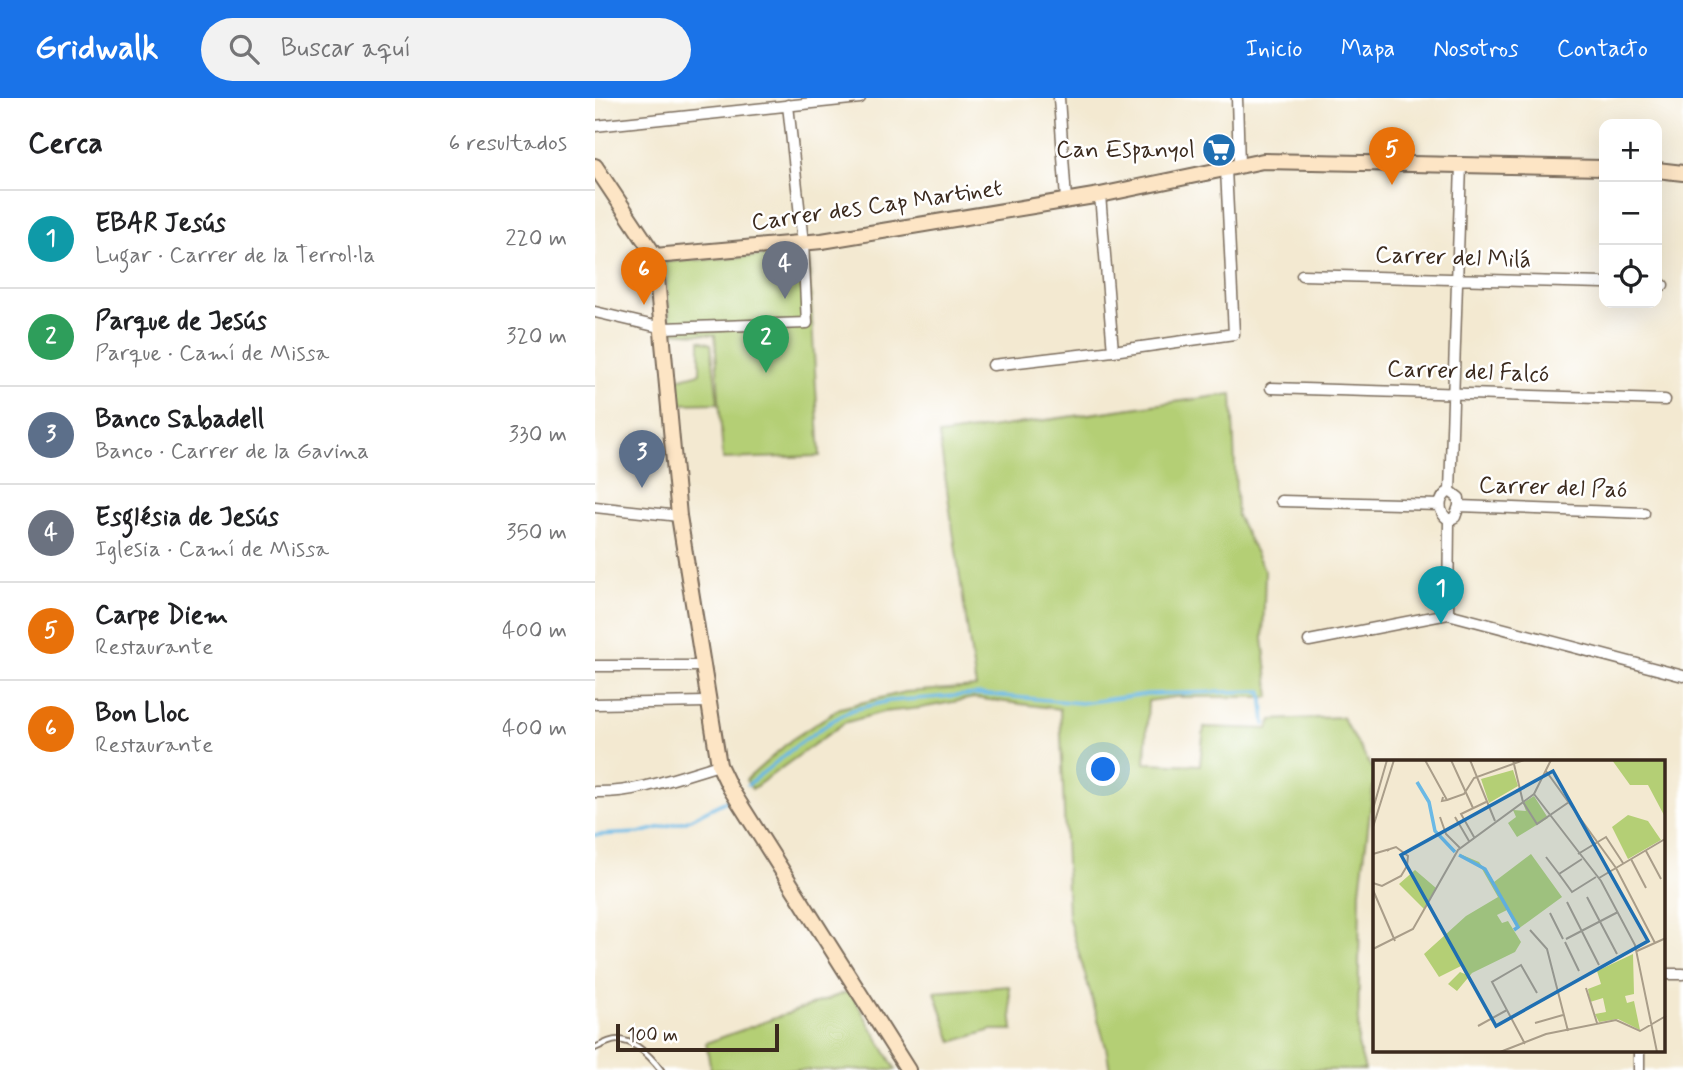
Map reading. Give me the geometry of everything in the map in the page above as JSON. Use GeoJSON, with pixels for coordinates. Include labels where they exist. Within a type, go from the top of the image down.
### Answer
{"type":"FeatureCollection","features":[{"type":"Feature","properties":{"kind":"street"},"geometry":{"type":"LineString","coordinates":[[595,126],[860,98]]}},
{"type":"Feature","properties":{"kind":"street"},"geometry":{"type":"LineString","coordinates":[[1059,98],[1066,200]]}},
{"type":"Feature","properties":{"kind":"street"},"geometry":{"type":"LineString","coordinates":[[993,365],[1234,334],[1233,167],[1237,98]]}},
{"type":"Feature","properties":{"kind":"street"},"geometry":{"type":"LineString","coordinates":[[595,312],[663,328],[807,323],[803,243],[788,105]]}},
{"type":"Feature","properties":{"kind":"street","name":"Carrer des Cap Martinet"},"geometry":{"type":"LineString","coordinates":[[655,256],[803,243],[1100,195],[1233,167],[1281,160],[1599,168]]}},
{"type":"Feature","properties":{"kind":"street"},"geometry":{"type":"LineString","coordinates":[[1449,520],[1444,517],[1440,505],[1442,498],[1450,491],[1461,165]]}},
{"type":"Feature","properties":{"kind":"street"},"geometry":{"type":"LineString","coordinates":[[595,166],[655,256],[679,516],[719,765],[730,788],[908,1070]]}},
{"type":"Feature","properties":{"kind":"street"},"geometry":{"type":"LineString","coordinates":[[1662,171],[1683,173]]}},
{"type":"Feature","properties":{"kind":"street"},"geometry":{"type":"LineString","coordinates":[[1100,195],[1113,351]]}},
{"type":"Feature","properties":{"kind":"street","name":"Carrer del Milá"},"geometry":{"type":"LineString","coordinates":[[1301,275],[1599,283]]}},
{"type":"Feature","properties":{"kind":"street","name":"Carrer del Falcó"},"geometry":{"type":"LineString","coordinates":[[1271,388],[1665,400]]}},
{"type":"Feature","properties":{"kind":"street"},"geometry":{"type":"LineString","coordinates":[[1449,520],[1455,517],[1459,506],[1458,498],[1450,491]]}},
{"type":"Feature","properties":{"kind":"street"},"geometry":{"type":"LineString","coordinates":[[1281,501],[1440,505]]}},
{"type":"Feature","properties":{"kind":"street","name":"Carrer del Paó"},"geometry":{"type":"LineString","coordinates":[[1459,506],[1519,511],[1644,513]]}},
{"type":"Feature","properties":{"kind":"street"},"geometry":{"type":"LineString","coordinates":[[595,507],[679,516]]}},
{"type":"Feature","properties":{"kind":"street"},"geometry":{"type":"LineString","coordinates":[[1448,614],[1449,520]]}},
{"type":"Feature","properties":{"kind":"street"},"geometry":{"type":"LineString","coordinates":[[1309,641],[1448,614],[1683,676]]}},
{"type":"Feature","properties":{"kind":"street"},"geometry":{"type":"LineString","coordinates":[[595,666],[702,666]]}},
{"type":"Feature","properties":{"kind":"street"},"geometry":{"type":"LineString","coordinates":[[595,704],[707,702]]}},
{"type":"Feature","properties":{"kind":"street"},"geometry":{"type":"LineString","coordinates":[[595,792],[612,793],[654,786],[719,765]]}},
{"type":"Feature","properties":{"kind":"street"},"geometry":{"type":"LineString","coordinates":[[1665,974],[1683,974]]}},
{"type":"Feature","properties":{"kind":"street"},"geometry":{"type":"LineString","coordinates":[[1639,1052],[1639,1070]]}},
{"type":"Feature","properties":{"kind":"lane"},"geometry":{"type":"LineString","coordinates":[[595,1048],[616,1039],[631,1044],[654,1061],[660,1070]]}},
{"type":"Feature","properties":{"kind":"green space"},"geometry":{"type":"Polygon","coordinates":[[[808,253],[820,456],[723,459],[715,335],[671,332],[665,262],[808,253]]]}},
{"type":"Feature","properties":{"kind":"green space"},"geometry":{"type":"Polygon","coordinates":[[[700,340],[711,344],[718,403],[675,404],[674,380],[700,373],[700,340]]]}},
{"type":"Feature","properties":{"kind":"green space"},"geometry":{"type":"Polygon","coordinates":[[[1232,394],[1237,516],[1265,571],[1263,639],[1270,697],[1175,697],[1148,701],[1145,763],[1200,765],[1204,727],[1268,729],[1272,720],[1342,717],[1373,770],[1360,890],[1358,1044],[1365,1070],[1110,1070],[1106,1047],[1068,916],[1060,709],[974,698],[883,712],[844,723],[752,789],[746,780],[791,740],[840,708],[905,692],[976,687],[939,435],[1232,394]]]}},
{"type":"Feature","properties":{"kind":"green space"},"geometry":{"type":"Polygon","coordinates":[[[1009,986],[1013,1030],[992,1030],[952,1042],[935,992],[1009,986]]]}},
{"type":"Feature","properties":{"kind":"green space"},"geometry":{"type":"Polygon","coordinates":[[[850,991],[896,1070],[711,1070],[706,1043],[850,991]]]}},
{"type":"Feature","properties":{"kind":"waterway"},"geometry":{"type":"LineString","coordinates":[[748,785],[832,721],[852,710],[889,701],[979,694],[1081,703],[1147,694],[1262,691],[1265,724]]}},
{"type":"Feature","properties":{"kind":"waterway"},"geometry":{"type":"LineString","coordinates":[[595,835],[639,833],[686,821],[728,800]]}},
{"type":"Feature","properties":{"kind":"place","name":"Can Espanyol"},"geometry":{"type":"Point","coordinates":[1219,150]}},
{"type":"Feature","properties":{"kind":"place","name":"Carpe Diem"},"geometry":{"type":"Point","coordinates":[1392,185]}},
{"type":"Feature","properties":{"kind":"place","name":"Església de Jesús"},"geometry":{"type":"Point","coordinates":[785,299]}},
{"type":"Feature","properties":{"kind":"place","name":"Bon Lloc"},"geometry":{"type":"Point","coordinates":[644,305]}},
{"type":"Feature","properties":{"kind":"place","name":"Parque de Jesús"},"geometry":{"type":"Point","coordinates":[766,373]}},
{"type":"Feature","properties":{"kind":"place","name":"Banco Sabadell"},"geometry":{"type":"Point","coordinates":[642,488]}},
{"type":"Feature","properties":{"kind":"place","name":"EBAR Jesús"},"geometry":{"type":"Point","coordinates":[1441,624]}}]}
